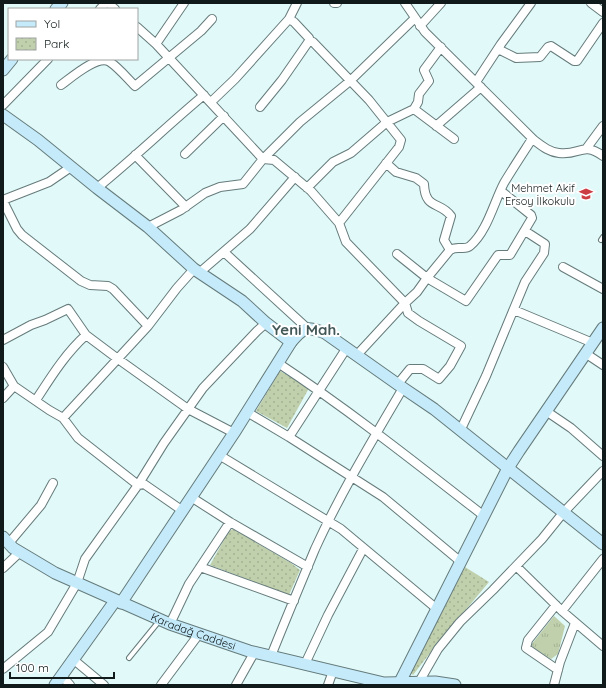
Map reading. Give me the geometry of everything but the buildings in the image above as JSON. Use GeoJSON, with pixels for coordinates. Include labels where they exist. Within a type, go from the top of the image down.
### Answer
{"type":"FeatureCollection","features":[{"type":"Feature","properties":{"kind":"street"},"geometry":{"type":"LineString","coordinates":[[156,44],[184,3]]}},
{"type":"Feature","properties":{"kind":"street"},"geometry":{"type":"LineString","coordinates":[[211,102],[235,80],[289,19],[297,3]]}},
{"type":"Feature","properties":{"kind":"street"},"geometry":{"type":"LineString","coordinates":[[405,3],[420,26],[441,48],[546,150],[558,153],[570,153],[586,149],[593,150],[603,156]]}},
{"type":"Feature","properties":{"kind":"street"},"geometry":{"type":"LineString","coordinates":[[420,26],[441,3]]}},
{"type":"Feature","properties":{"kind":"street"},"geometry":{"type":"LineString","coordinates":[[436,126],[478,85],[498,49],[531,3]]}},
{"type":"Feature","properties":{"kind":"street"},"geometry":{"type":"LineString","coordinates":[[591,3],[603,12]]}},
{"type":"Feature","properties":{"kind":"street"},"geometry":{"type":"LineString","coordinates":[[148,227],[186,207],[205,193],[220,187],[243,184],[264,159],[300,122],[350,81],[415,18]]}},
{"type":"Feature","properties":{"kind":"street"},"geometry":{"type":"LineString","coordinates":[[61,85],[87,62],[103,60],[110,61],[135,86],[201,31],[212,19]]}},
{"type":"Feature","properties":{"kind":"street"},"geometry":{"type":"LineString","coordinates":[[289,19],[309,38],[309,41],[313,42],[369,100],[402,140],[399,147],[339,223]]}},
{"type":"Feature","properties":{"kind":"street"},"geometry":{"type":"LineString","coordinates":[[498,49],[516,58],[528,58],[540,57],[548,47],[554,46],[574,61],[577,61],[603,23]]}},
{"type":"Feature","properties":{"kind":"street"},"geometry":{"type":"LineString","coordinates":[[138,29],[169,57],[264,159],[274,160],[307,188],[339,223],[346,242],[405,303],[408,313],[461,346],[450,366],[439,379],[423,369],[410,369],[329,521],[271,656]]}},
{"type":"Feature","properties":{"kind":"street"},"geometry":{"type":"LineString","coordinates":[[260,107],[282,80],[309,41]]}},
{"type":"Feature","properties":{"kind":"street"},"geometry":{"type":"LineString","coordinates":[[307,188],[333,162],[351,153],[387,122],[414,109],[418,102],[419,94],[429,81],[424,70],[441,48]]}},
{"type":"Feature","properties":{"kind":"street"},"geometry":{"type":"LineString","coordinates":[[3,70],[11,60]]}},
{"type":"Feature","properties":{"kind":"street"},"geometry":{"type":"LineString","coordinates":[[3,105],[47,60]]}},
{"type":"Feature","properties":{"kind":"street"},"geometry":{"type":"LineString","coordinates":[[97,188],[204,95]]}},
{"type":"Feature","properties":{"kind":"street"},"geometry":{"type":"LineString","coordinates":[[414,109],[454,139]]}},
{"type":"Feature","properties":{"kind":"street"},"geometry":{"type":"LineString","coordinates":[[3,115],[38,140],[148,227],[197,271],[242,301],[266,323],[291,342]]}},
{"type":"Feature","properties":{"kind":"street"},"geometry":{"type":"LineString","coordinates":[[185,154],[224,116]]}},
{"type":"Feature","properties":{"kind":"street"},"geometry":{"type":"LineString","coordinates":[[586,149],[603,126]]}},
{"type":"Feature","properties":{"kind":"street"},"geometry":{"type":"LineString","coordinates":[[356,356],[417,292],[450,250],[455,247],[466,248],[471,246],[481,233],[501,191],[532,138]]}},
{"type":"Feature","properties":{"kind":"street"},"geometry":{"type":"LineString","coordinates":[[136,155],[186,207]]}},
{"type":"Feature","properties":{"kind":"street"},"geometry":{"type":"LineString","coordinates":[[386,163],[396,172],[420,180],[424,184],[424,194],[427,199],[434,206],[447,211],[450,216],[444,240],[450,250]]}},
{"type":"Feature","properties":{"kind":"street"},"geometry":{"type":"LineString","coordinates":[[71,166],[49,182],[3,200],[22,235],[81,281],[90,285],[108,286],[148,326]]}},
{"type":"Feature","properties":{"kind":"street"},"geometry":{"type":"LineString","coordinates":[[63,418],[148,326],[177,288],[197,271],[224,252],[250,229],[295,177]]}},
{"type":"Feature","properties":{"kind":"street"},"geometry":{"type":"LineString","coordinates":[[398,254],[427,278],[466,301],[498,255],[510,255],[532,218],[531,215],[501,191]]}},
{"type":"Feature","properties":{"kind":"street"},"geometry":{"type":"LineString","coordinates":[[461,429],[486,376],[525,282],[544,253],[545,244],[525,231]]}},
{"type":"Feature","properties":{"kind":"street"},"geometry":{"type":"LineString","coordinates":[[224,252],[308,329]]}},
{"type":"Feature","properties":{"kind":"street"},"geometry":{"type":"LineString","coordinates":[[563,267],[603,288]]}},
{"type":"Feature","properties":{"kind":"street"},"geometry":{"type":"LineString","coordinates":[[3,340],[31,325],[68,309],[86,335],[118,359],[188,409],[234,433]]}},
{"type":"Feature","properties":{"kind":"street"},"geometry":{"type":"LineString","coordinates":[[514,310],[593,343]]}},
{"type":"Feature","properties":{"kind":"street"},"geometry":{"type":"LineString","coordinates":[[3,669],[48,632],[77,584],[85,559],[138,485],[164,443],[208,383],[266,323]]}},
{"type":"Feature","properties":{"kind":"street"},"geometry":{"type":"LineString","coordinates":[[70,685],[58,681],[118,602],[183,510],[234,433],[291,342],[300,331],[311,328],[325,334],[434,409],[461,429],[603,544]]}},
{"type":"Feature","properties":{"kind":"street"},"geometry":{"type":"LineString","coordinates":[[402,684],[437,609],[508,468],[603,328]]}},
{"type":"Feature","properties":{"kind":"street"},"geometry":{"type":"LineString","coordinates":[[36,400],[60,364],[74,346],[86,335]]}},
{"type":"Feature","properties":{"kind":"street"},"geometry":{"type":"LineString","coordinates":[[289,437],[346,349]]}},
{"type":"Feature","properties":{"kind":"street"},"geometry":{"type":"LineString","coordinates":[[585,353],[603,365]]}},
{"type":"Feature","properties":{"kind":"street"},"geometry":{"type":"LineString","coordinates":[[278,363],[319,390],[377,433],[484,516]]}},
{"type":"Feature","properties":{"kind":"street"},"geometry":{"type":"LineString","coordinates":[[3,367],[14,386],[63,418],[78,438],[138,485],[144,484],[183,510]]}},
{"type":"Feature","properties":{"kind":"street"},"geometry":{"type":"LineString","coordinates":[[3,398],[14,386]]}},
{"type":"Feature","properties":{"kind":"street"},"geometry":{"type":"LineString","coordinates":[[546,410],[571,428],[603,456]]}},
{"type":"Feature","properties":{"kind":"street"},"geometry":{"type":"LineString","coordinates":[[247,412],[383,497],[461,562]]}},
{"type":"Feature","properties":{"kind":"street"},"geometry":{"type":"LineString","coordinates":[[219,455],[329,521],[437,609]]}},
{"type":"Feature","properties":{"kind":"street"},"geometry":{"type":"LineString","coordinates":[[418,684],[438,650],[460,622],[542,539],[563,513],[603,471]]}},
{"type":"Feature","properties":{"kind":"street"},"geometry":{"type":"LineString","coordinates":[[6,540],[41,505],[53,483]]}},
{"type":"Feature","properties":{"kind":"street"},"geometry":{"type":"LineString","coordinates":[[191,497],[230,522],[308,567]]}},
{"type":"Feature","properties":{"kind":"street"},"geometry":{"type":"LineString","coordinates":[[165,622],[230,522]]}},
{"type":"Feature","properties":{"kind":"street","name":"Karadağ Caddesi"},"geometry":{"type":"LineString","coordinates":[[6,540],[20,552],[55,574],[165,622],[254,653],[384,683],[418,684],[436,682],[455,685]]}},
{"type":"Feature","properties":{"kind":"street"},"geometry":{"type":"LineString","coordinates":[[305,664],[328,615],[363,549]]}},
{"type":"Feature","properties":{"kind":"street"},"geometry":{"type":"LineString","coordinates":[[3,568],[20,552]]}},
{"type":"Feature","properties":{"kind":"street"},"geometry":{"type":"LineString","coordinates":[[558,670],[526,648],[528,640],[603,559]]}},
{"type":"Feature","properties":{"kind":"street"},"geometry":{"type":"LineString","coordinates":[[516,566],[575,623],[603,646]]}},
{"type":"Feature","properties":{"kind":"street"},"geometry":{"type":"LineString","coordinates":[[200,567],[294,601]]}},
{"type":"Feature","properties":{"kind":"street"},"geometry":{"type":"LineString","coordinates":[[554,685],[575,623]]}},
{"type":"Feature","properties":{"kind":"street"},"geometry":{"type":"LineString","coordinates":[[161,685],[199,634]]}},
{"type":"Feature","properties":{"kind":"street"},"geometry":{"type":"LineString","coordinates":[[236,685],[254,653]]}},
{"type":"Feature","properties":{"kind":"street"},"geometry":{"type":"LineString","coordinates":[[74,660],[104,685]]}},
{"type":"Feature","properties":{"kind":"street"},"geometry":{"type":"LineString","coordinates":[[328,685],[333,671]]}},
{"type":"Feature","properties":{"kind":"lane"},"geometry":{"type":"LineString","coordinates":[[129,658],[165,622]]}},
{"type":"Feature","properties":{"kind":"green space"},"geometry":{"type":"Polygon","coordinates":[[[280,371],[309,388],[287,428],[256,411],[280,371]]]}},
{"type":"Feature","properties":{"kind":"green space"},"geometry":{"type":"Polygon","coordinates":[[[233,529],[291,563],[300,570],[289,595],[210,565],[229,531],[233,529]]]}},
{"type":"Feature","properties":{"kind":"green space"},"geometry":{"type":"Polygon","coordinates":[[[465,567],[489,582],[413,675],[411,673],[465,567]]]}},
{"type":"Feature","properties":{"kind":"green space"},"geometry":{"type":"Polygon","coordinates":[[[554,616],[565,626],[558,654],[551,659],[531,645],[554,616]]]}},
{"type":"Feature","properties":{"kind":"place","name":"Mehmet Akif Ersoy İlkokulu"},"geometry":{"type":"Point","coordinates":[586,194]}},
{"type":"Feature","properties":{"kind":"district","name":"Yeni Mah."},"geometry":{"type":"Point","coordinates":[306,329]}}]}
